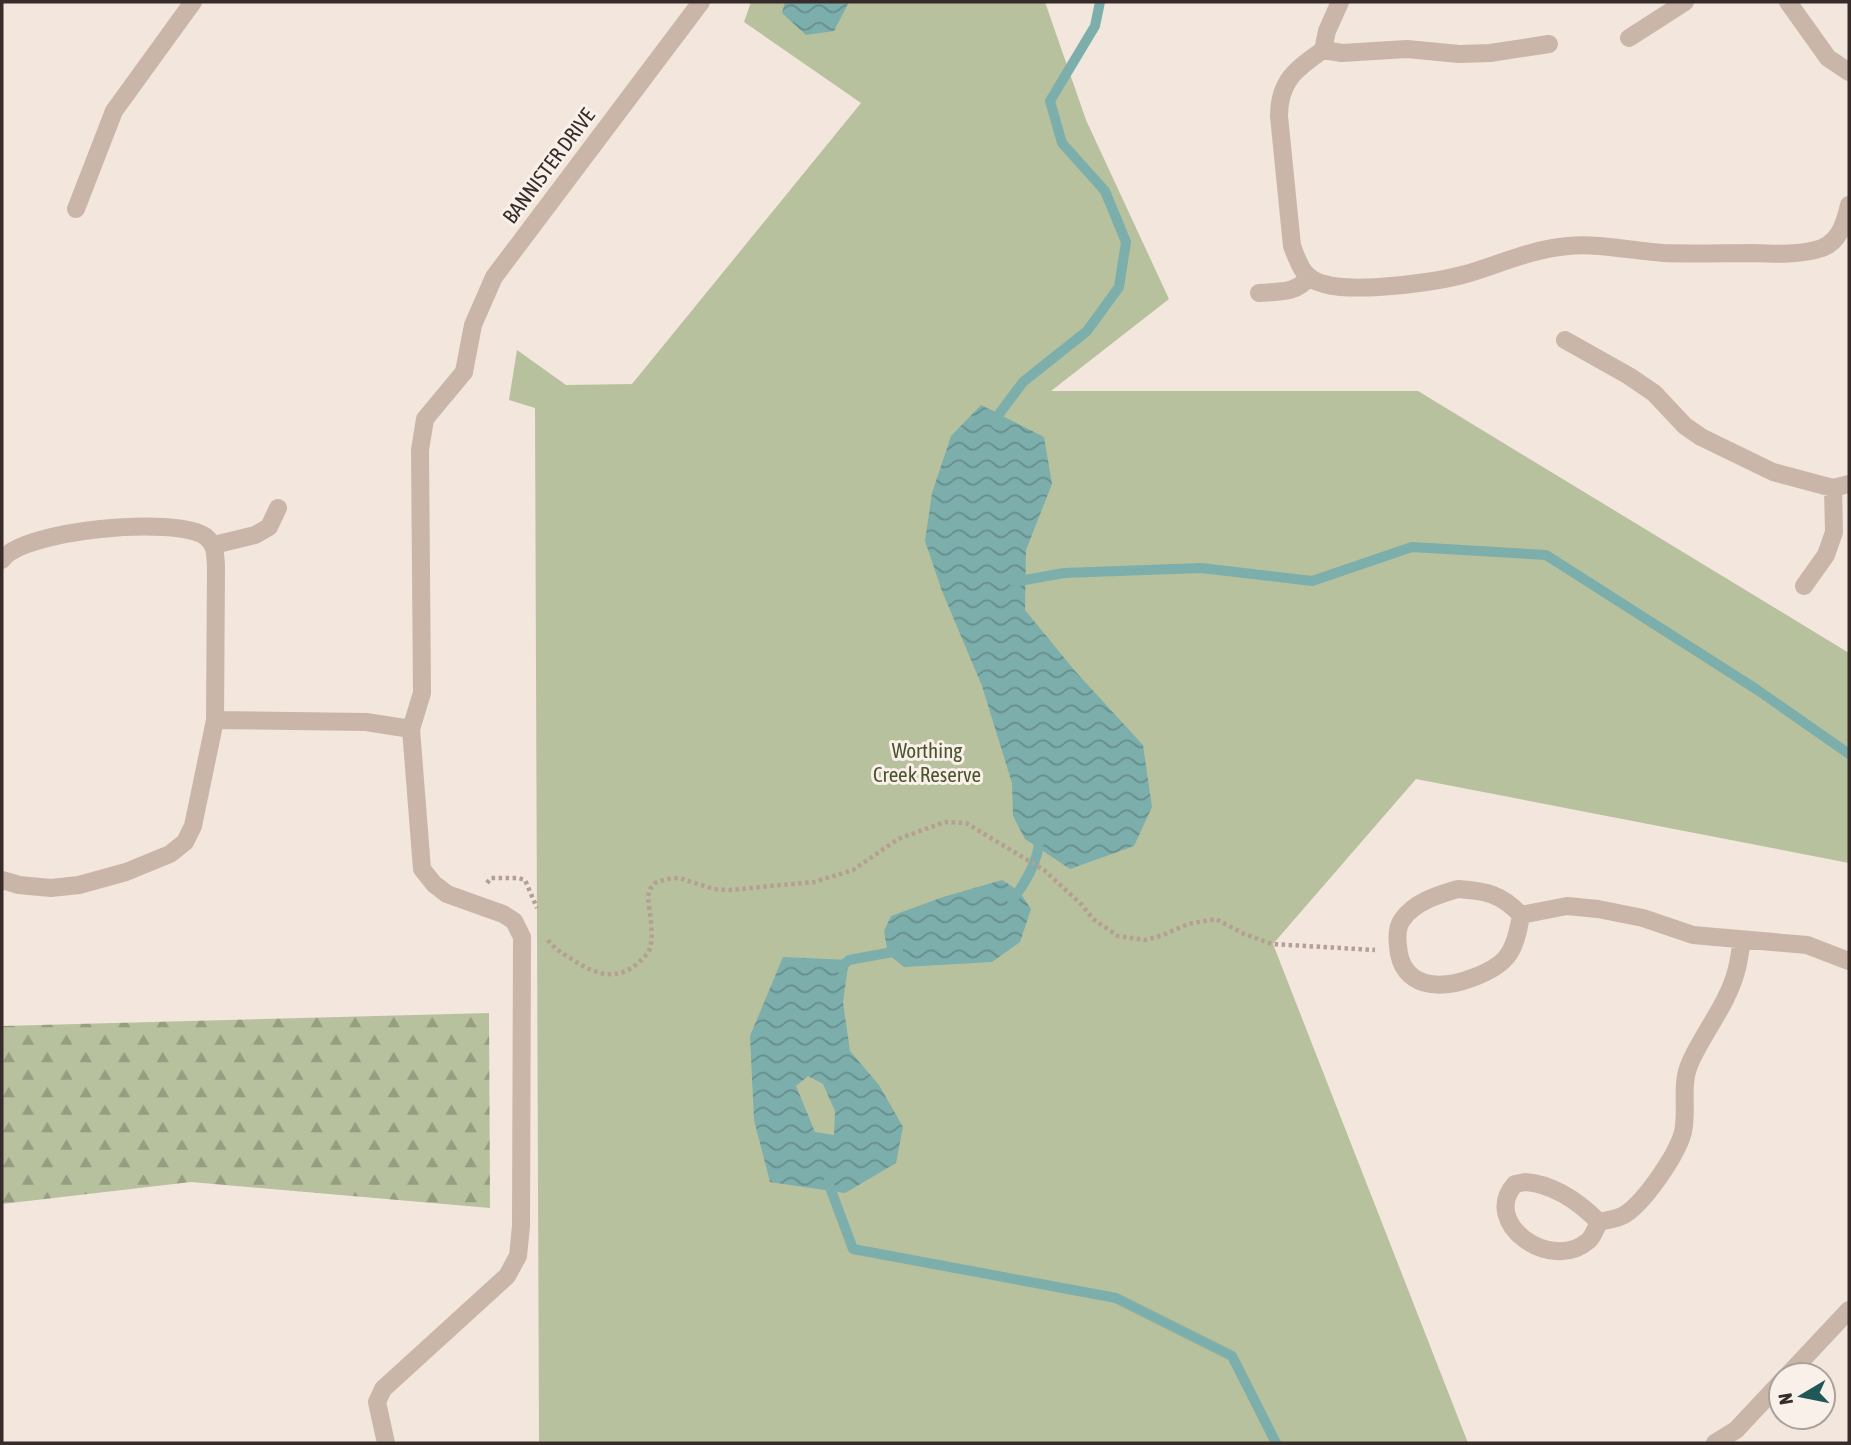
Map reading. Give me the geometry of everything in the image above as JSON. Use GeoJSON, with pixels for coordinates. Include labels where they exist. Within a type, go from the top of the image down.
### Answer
{"type":"FeatureCollection","features":[{"type":"Feature","properties":{"kind":"street"},"geometry":{"type":"LineString","coordinates":[[76,209],[114,111],[193,2]]}},
{"type":"Feature","properties":{"kind":"street","name":"BANNISTER DRIVE"},"geometry":{"type":"LineString","coordinates":[[411,729],[422,693],[420,450],[425,419],[464,372],[473,325],[494,277],[701,2]]}},
{"type":"Feature","properties":{"kind":"street"},"geometry":{"type":"LineString","coordinates":[[1340,2],[1323,50],[1300,66],[1286,83],[1279,99],[1292,246],[1299,266],[1308,278],[1324,284],[1351,288],[1388,286],[1463,274],[1541,250],[1570,246],[1663,253],[1773,254],[1823,248],[1836,239],[1849,205]]}},
{"type":"Feature","properties":{"kind":"street"},"geometry":{"type":"LineString","coordinates":[[1629,38],[1685,2]]}},
{"type":"Feature","properties":{"kind":"street"},"geometry":{"type":"LineString","coordinates":[[1788,2],[1828,58],[1849,72]]}},
{"type":"Feature","properties":{"kind":"street"},"geometry":{"type":"LineString","coordinates":[[1323,50],[1342,53],[1407,49],[1459,54],[1490,53],[1549,44]]}},
{"type":"Feature","properties":{"kind":"street"},"geometry":{"type":"LineString","coordinates":[[1836,239],[1849,253]]}},
{"type":"Feature","properties":{"kind":"street"},"geometry":{"type":"LineString","coordinates":[[1259,293],[1288,291],[1301,287],[1308,278]]}},
{"type":"Feature","properties":{"kind":"street"},"geometry":{"type":"LineString","coordinates":[[1565,340],[1654,393],[1685,426],[1701,437],[1773,471],[1841,486],[1834,533],[1826,555],[1804,586]]}},
{"type":"Feature","properties":{"kind":"street"},"geometry":{"type":"LineString","coordinates":[[214,545],[255,535],[269,527],[278,508]]}},
{"type":"Feature","properties":{"kind":"street"},"geometry":{"type":"LineString","coordinates":[[2,560],[7,552],[22,545],[97,529],[170,527],[192,530],[205,536],[214,545],[216,566],[215,720],[193,826],[185,842],[170,854],[126,872],[79,885],[51,888],[19,886],[2,880]]}},
{"type":"Feature","properties":{"kind":"street"},"geometry":{"type":"LineString","coordinates":[[215,720],[366,722],[411,729],[422,869],[434,884],[447,894],[503,914],[514,921],[522,937],[522,1226],[517,1256],[507,1276],[486,1298],[383,1389],[377,1402],[386,1443]]}},
{"type":"Feature","properties":{"kind":"street"},"geometry":{"type":"LineString","coordinates":[[1458,889],[1482,890],[1507,900],[1521,915],[1517,941],[1507,959],[1493,970],[1460,982],[1438,986],[1423,983],[1409,974],[1402,962],[1397,934],[1402,920],[1416,906],[1433,896],[1458,889]]}},
{"type":"Feature","properties":{"kind":"street"},"geometry":{"type":"LineString","coordinates":[[1521,915],[1567,906],[1598,909],[1643,918],[1693,935],[1807,945],[1849,961]]}},
{"type":"Feature","properties":{"kind":"street"},"geometry":{"type":"LineString","coordinates":[[1599,1222],[1621,1217],[1633,1208],[1668,1164],[1677,1148],[1683,1131],[1688,1066],[1727,995],[1736,973],[1742,940]]}},
{"type":"Feature","properties":{"kind":"street"},"geometry":{"type":"LineString","coordinates":[[1537,1183],[1563,1194],[1586,1209],[1599,1222],[1590,1241],[1554,1252],[1538,1248],[1521,1237],[1506,1213],[1505,1200],[1515,1184],[1537,1183]]}},
{"type":"Feature","properties":{"kind":"street"},"geometry":{"type":"LineString","coordinates":[[1801,1361],[1849,1310]]}},
{"type":"Feature","properties":{"kind":"street"},"geometry":{"type":"LineString","coordinates":[[1715,1443],[1736,1430],[1767,1397]]}},
{"type":"Feature","properties":{"kind":"path"},"geometry":{"type":"LineString","coordinates":[[544,929],[553,947],[586,970],[611,975],[634,967],[648,953],[651,942],[648,896],[655,883],[679,878],[714,889],[729,890],[814,882],[853,870],[898,839],[944,822],[966,823],[1044,870],[1104,929],[1132,940],[1146,940],[1188,924],[1216,919],[1244,934],[1272,944],[1352,950],[1398,950]]}},
{"type":"Feature","properties":{"kind":"path"},"geometry":{"type":"LineString","coordinates":[[470,902],[491,878],[518,878],[525,880],[541,918]]}},
{"type":"Feature","properties":{"kind":"green space","name":"Worthing Creek Reserve"},"geometry":{"type":"Polygon","coordinates":[[[751,2],[1045,2],[1086,120],[1169,299],[1051,391],[1418,391],[1849,653],[1849,863],[1416,779],[1273,944],[1468,1443],[539,1443],[535,408],[509,400],[517,350],[566,385],[632,384],[861,103],[744,22],[751,2]]]}},
{"type":"Feature","properties":{"kind":"green space"},"geometry":{"type":"Polygon","coordinates":[[[489,1013],[490,1208],[191,1182],[2,1204],[2,1026],[489,1013]]]}},
{"type":"Feature","properties":{"kind":"water"},"geometry":{"type":"Polygon","coordinates":[[[785,2],[849,2],[834,31],[806,35],[782,13],[785,2]]]}},
{"type":"Feature","properties":{"kind":"water"},"geometry":{"type":"Polygon","coordinates":[[[981,405],[1044,437],[1052,484],[1026,550],[1025,610],[1075,671],[1143,745],[1152,807],[1134,846],[1070,869],[1025,839],[1013,816],[1012,783],[982,686],[942,591],[925,541],[932,493],[951,436],[981,405]]]}},
{"type":"Feature","properties":{"kind":"water"},"geometry":{"type":"Polygon","coordinates":[[[1002,880],[1019,891],[1031,909],[1020,942],[992,962],[904,967],[888,954],[884,931],[891,916],[1002,880]]]}},
{"type":"Feature","properties":{"kind":"water"},"geometry":{"type":"Polygon","coordinates":[[[783,957],[849,960],[843,1002],[850,1051],[879,1085],[903,1127],[896,1163],[845,1193],[770,1182],[754,1120],[750,1036],[783,957]],[[808,1076],[796,1086],[815,1132],[834,1135],[835,1111],[823,1084],[808,1076]]]}},
{"type":"Feature","properties":{"kind":"waterway"},"geometry":{"type":"LineString","coordinates":[[997,425],[999,414],[1023,382],[1087,331],[1119,287],[1126,242],[1105,191],[1062,143],[1050,101],[1095,26],[1100,2]]}},
{"type":"Feature","properties":{"kind":"waterway"},"geometry":{"type":"LineString","coordinates":[[1014,582],[1064,573],[1201,568],[1312,581],[1412,547],[1546,555],[1756,689],[1849,754]]}},
{"type":"Feature","properties":{"kind":"waterway"},"geometry":{"type":"LineString","coordinates":[[1012,900],[1031,870],[1039,838]]}},
{"type":"Feature","properties":{"kind":"waterway"},"geometry":{"type":"LineString","coordinates":[[840,968],[849,960],[898,951]]}},
{"type":"Feature","properties":{"kind":"waterway"},"geometry":{"type":"LineString","coordinates":[[828,1182],[853,1249],[1116,1298],[1232,1356],[1276,1443]]}}]}
